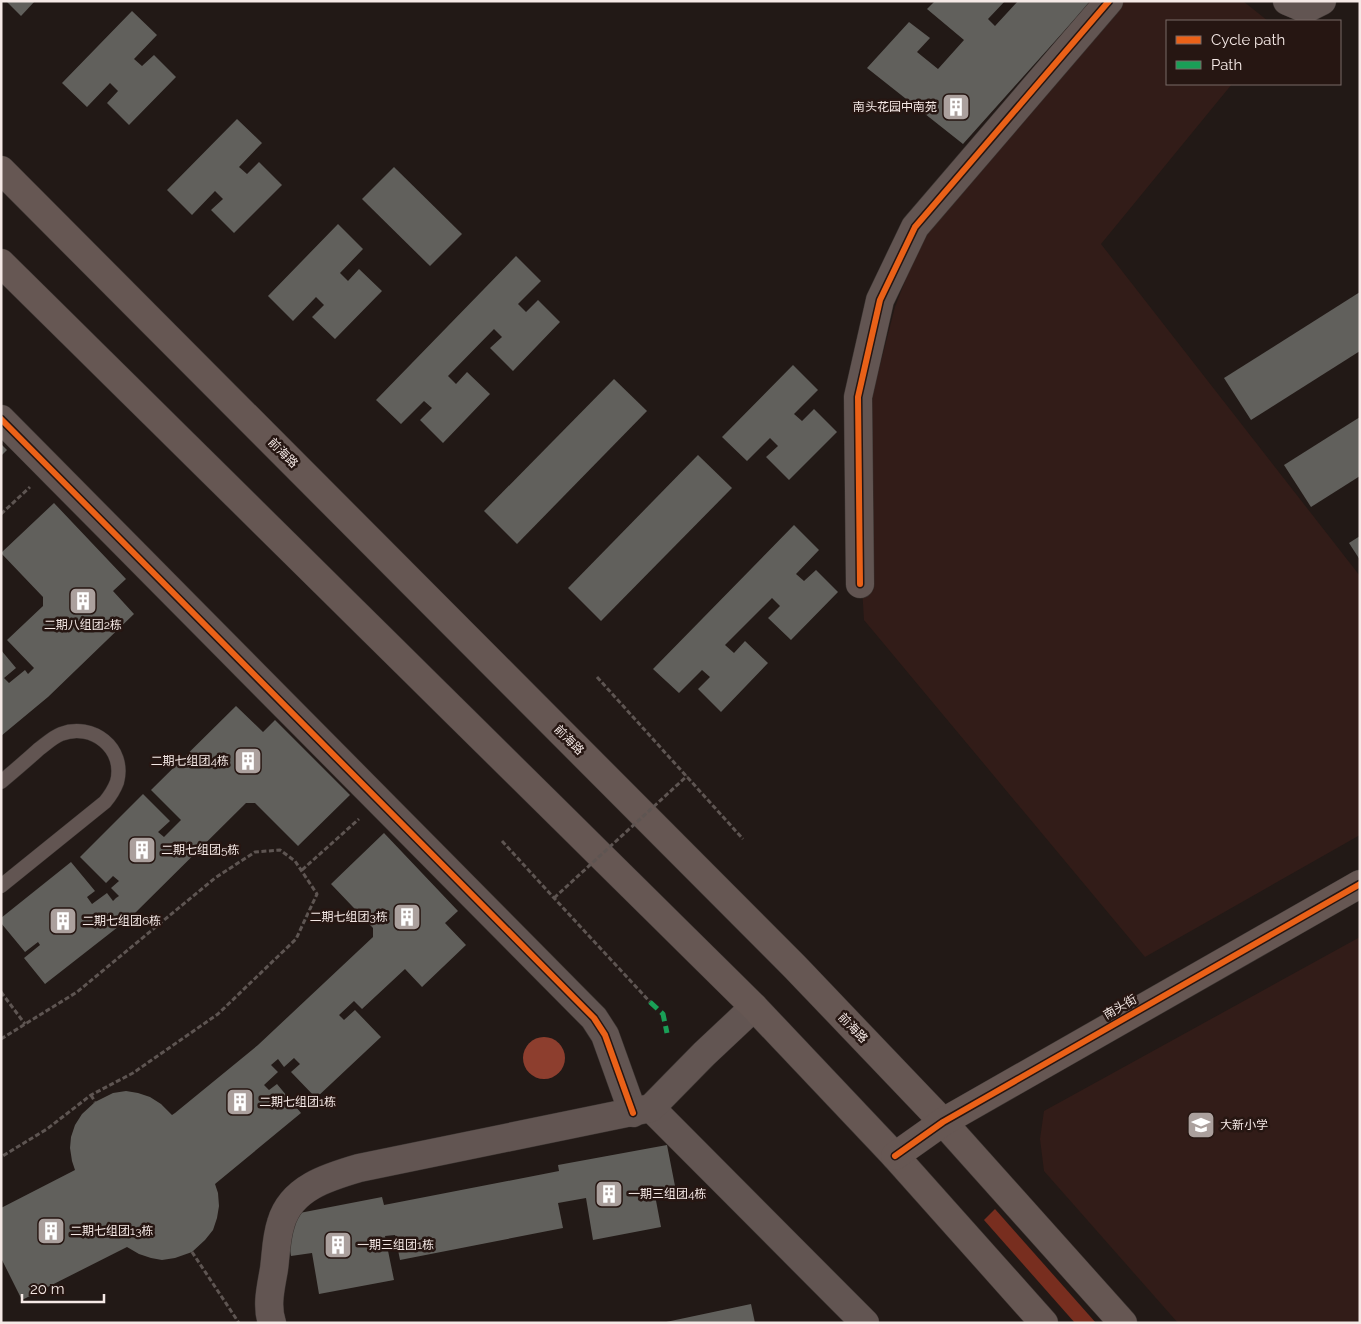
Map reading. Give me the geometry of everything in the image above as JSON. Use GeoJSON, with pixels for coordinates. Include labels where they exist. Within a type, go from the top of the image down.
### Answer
{"type":"FeatureCollection","features":[{"type":"Feature","properties":{"kind":"main road","name":"前海路"},"geometry":{"type":"LineString","coordinates":[[1,170],[795,967],[943,1122],[1123,1323]]}},
{"type":"Feature","properties":{"kind":"main road"},"geometry":{"type":"LineString","coordinates":[[1,263],[754,1007],[895,1156],[1044,1323]]}},
{"type":"Feature","properties":{"kind":"main road","name":"南头街"},"geometry":{"type":"LineString","coordinates":[[895,1156],[943,1122],[1360,884]]}},
{"type":"Feature","properties":{"kind":"street"},"geometry":{"type":"LineString","coordinates":[[860,584],[858,397],[880,300],[915,227],[1109,1]]}},
{"type":"Feature","properties":{"kind":"street"},"geometry":{"type":"LineString","coordinates":[[1287,1],[1306,9],[1322,1]]}},
{"type":"Feature","properties":{"kind":"street"},"geometry":{"type":"LineString","coordinates":[[1,419],[594,1018],[605,1035],[642,1110],[864,1323]]}},
{"type":"Feature","properties":{"kind":"street"},"geometry":{"type":"LineString","coordinates":[[272,1323],[268,1307],[280,1224],[287,1208],[298,1196],[312,1186],[331,1176],[359,1168],[642,1110],[754,1007]]}},
{"type":"Feature","properties":{"kind":"lane"},"geometry":{"type":"LineString","coordinates":[[1,782],[59,734],[70,731],[80,730],[89,732],[101,738],[110,747],[118,766],[116,783],[112,793],[105,802],[1,886]]}},
{"type":"Feature","properties":{"kind":"path"},"geometry":{"type":"LineString","coordinates":[[1,514],[51,469]]}},
{"type":"Feature","properties":{"kind":"path"},"geometry":{"type":"LineString","coordinates":[[597,677],[744,839]]}},
{"type":"Feature","properties":{"kind":"path"},"geometry":{"type":"LineString","coordinates":[[554,898],[687,776]]}},
{"type":"Feature","properties":{"kind":"path"},"geometry":{"type":"LineString","coordinates":[[302,870],[379,800]]}},
{"type":"Feature","properties":{"kind":"path"},"geometry":{"type":"LineString","coordinates":[[502,841],[650,1002]]}},
{"type":"Feature","properties":{"kind":"path"},"geometry":{"type":"LineString","coordinates":[[1,1039],[77,992],[215,878],[255,852],[280,850],[296,861],[317,894],[296,939],[218,1014],[133,1073],[91,1095],[47,1129],[1,1158]]}},
{"type":"Feature","properties":{"kind":"path"},"geometry":{"type":"LineString","coordinates":[[1,992],[25,1024]]}},
{"type":"Feature","properties":{"kind":"path"},"geometry":{"type":"LineString","coordinates":[[91,1095],[95,1102]]}},
{"type":"Feature","properties":{"kind":"path"},"geometry":{"type":"LineString","coordinates":[[192,1252],[239,1323]]}},
{"type":"Feature","properties":{"kind":"shaded area"},"geometry":{"type":"Polygon","coordinates":[[[1119,1],[1243,1],[1267,20],[1166,20],[1166,85],[1231,85],[1101,244],[1360,576],[1360,835],[1145,957],[864,620],[849,372],[878,373],[895,307],[924,232],[1119,1]]]}},
{"type":"Feature","properties":{"kind":"shaded area","name":"大新小学"},"geometry":{"type":"Polygon","coordinates":[[[1360,937],[1360,1323],[1178,1323],[1044,1171],[1040,1139],[1044,1111],[1360,937]]]}},
{"type":"Feature","properties":{"kind":"shaded area"},"geometry":{"type":"Polygon","coordinates":[[[544,1037],[559,1043],[565,1058],[559,1073],[544,1079],[529,1073],[523,1058],[529,1043],[544,1037]]]}},
{"type":"Feature","properties":{"kind":"shaded area"},"geometry":{"type":"Polygon","coordinates":[[[995,1209],[1096,1323],[1075,1323],[984,1220],[995,1209]]]}},
{"type":"Feature","properties":{"kind":"building"},"geometry":{"type":"Polygon","coordinates":[[[6,1],[35,1],[21,16],[6,1]]]}},
{"type":"Feature","properties":{"kind":"building","name":"南头花园中南苑"},"geometry":{"type":"Polygon","coordinates":[[[935,1],[1005,1],[988,19],[995,26],[1018,1],[1091,1],[963,144],[867,68],[909,22],[930,38],[917,52],[938,69],[964,40],[927,9],[935,1]]]}},
{"type":"Feature","properties":{"kind":"building"},"geometry":{"type":"Polygon","coordinates":[[[132,11],[157,35],[134,59],[142,66],[154,55],[176,77],[129,125],[107,103],[118,91],[110,83],[87,107],[62,83],[132,11]]]}},
{"type":"Feature","properties":{"kind":"building"},"geometry":{"type":"Polygon","coordinates":[[[237,119],[262,143],[239,167],[247,174],[259,162],[282,185],[234,233],[211,210],[223,199],[215,191],[192,215],[167,190],[237,119]]]}},
{"type":"Feature","properties":{"kind":"building"},"geometry":{"type":"Polygon","coordinates":[[[394,167],[462,234],[430,266],[362,199],[394,167]]]}},
{"type":"Feature","properties":{"kind":"building"},"geometry":{"type":"Polygon","coordinates":[[[338,224],[363,249],[340,273],[348,281],[359,269],[382,291],[335,339],[312,317],[324,305],[316,297],[293,321],[268,296],[338,224]]]}},
{"type":"Feature","properties":{"kind":"building"},"geometry":{"type":"Polygon","coordinates":[[[516,256],[541,281],[518,304],[526,312],[538,300],[560,322],[513,371],[490,348],[502,337],[494,329],[448,376],[456,384],[467,372],[490,394],[443,443],[420,420],[432,408],[424,401],[401,424],[376,400],[516,256]]]}},
{"type":"Feature","properties":{"kind":"building"},"geometry":{"type":"Polygon","coordinates":[[[1360,292],[1360,351],[1251,420],[1224,378],[1360,292]]]}},
{"type":"Feature","properties":{"kind":"building"},"geometry":{"type":"Polygon","coordinates":[[[793,365],[818,390],[794,414],[802,421],[814,409],[837,432],[789,480],[766,457],[778,446],[770,438],[747,461],[722,437],[793,365]]]}},
{"type":"Feature","properties":{"kind":"building"},"geometry":{"type":"Polygon","coordinates":[[[614,379],[647,411],[517,544],[484,511],[614,379]]]}},
{"type":"Feature","properties":{"kind":"building"},"geometry":{"type":"Polygon","coordinates":[[[1360,417],[1360,476],[1311,507],[1284,465],[1360,417]]]}},
{"type":"Feature","properties":{"kind":"building"},"geometry":{"type":"Polygon","coordinates":[[[1,444],[7,450],[1,456],[1,444]]]}},
{"type":"Feature","properties":{"kind":"building"},"geometry":{"type":"Polygon","coordinates":[[[698,455],[732,488],[601,621],[568,588],[698,455]]]}},
{"type":"Feature","properties":{"kind":"building","name":"二期八组团2栋"},"geometry":{"type":"Polygon","coordinates":[[[54,503],[126,579],[113,591],[134,614],[48,697],[1,736],[1,650],[16,668],[4,678],[9,683],[25,670],[28,674],[34,668],[7,640],[43,606],[43,597],[1,553],[54,503]]]}},
{"type":"Feature","properties":{"kind":"building"},"geometry":{"type":"Polygon","coordinates":[[[794,525],[819,550],[796,574],[804,581],[816,570],[838,592],[791,640],[768,618],[780,606],[772,598],[725,645],[734,653],[745,641],[768,663],[721,712],[698,689],[710,677],[702,670],[679,693],[653,669],[794,525]]]}},
{"type":"Feature","properties":{"kind":"building"},"geometry":{"type":"Polygon","coordinates":[[[1360,536],[1360,560],[1349,543],[1360,536]]]}},
{"type":"Feature","properties":{"kind":"building"},"geometry":{"type":"Polygon","coordinates":[[[236,706],[263,732],[275,720],[350,795],[298,846],[255,803],[246,803],[132,916],[45,984],[24,958],[40,945],[38,942],[25,952],[1,923],[1,918],[71,862],[95,891],[87,897],[92,904],[107,893],[113,901],[119,896],[111,888],[119,881],[113,876],[106,883],[80,857],[143,794],[170,821],[158,832],[164,837],[181,820],[151,790],[236,706]]]}},
{"type":"Feature","properties":{"kind":"building"},"geometry":{"type":"Polygon","coordinates":[[[384,833],[458,911],[445,923],[466,945],[422,987],[405,969],[362,1009],[354,1001],[339,1015],[344,1020],[355,1010],[381,1037],[316,1098],[291,1072],[300,1064],[294,1058],[284,1067],[278,1059],[271,1065],[278,1072],[264,1085],[269,1090],[277,1084],[301,1113],[215,1184],[219,1206],[213,1230],[192,1252],[162,1260],[139,1254],[127,1247],[22,1300],[1,1258],[1,1208],[75,1170],[70,1148],[71,1137],[75,1125],[82,1114],[95,1102],[113,1093],[126,1091],[138,1093],[150,1097],[161,1104],[172,1115],[258,1045],[373,937],[373,928],[331,884],[384,833]]]}},
{"type":"Feature","properties":{"kind":"building"},"geometry":{"type":"Polygon","coordinates":[[[667,1145],[675,1186],[654,1190],[661,1227],[593,1240],[586,1198],[558,1203],[563,1228],[400,1260],[395,1235],[385,1236],[394,1280],[319,1294],[312,1253],[291,1256],[284,1216],[382,1197],[384,1205],[559,1171],[558,1165],[667,1145]]]}},
{"type":"Feature","properties":{"kind":"building"},"geometry":{"type":"Polygon","coordinates":[[[751,1304],[755,1323],[666,1323],[666,1322],[751,1304]]]}},
{"type":"Feature","properties":{"kind":"marked path"},"geometry":{"type":"LineString","coordinates":[[650,1002],[663,1014],[667,1033]]}},
{"type":"Feature","properties":{"kind":"cycle path"},"geometry":{"type":"LineString","coordinates":[[860,584],[858,397],[880,300],[915,227],[1109,1]]}},
{"type":"Feature","properties":{"kind":"cycle path"},"geometry":{"type":"LineString","coordinates":[[1,419],[594,1018],[605,1035],[633,1113]]}},
{"type":"Feature","properties":{"kind":"cycle path"},"geometry":{"type":"LineString","coordinates":[[895,1156],[943,1122],[1360,884]]}},
{"type":"Feature","properties":{"kind":"place","name":"南头花园中南苑"},"geometry":{"type":"Point","coordinates":[956,107]}},
{"type":"Feature","properties":{"kind":"place","name":"二期八组团2栋"},"geometry":{"type":"Point","coordinates":[83,601]}},
{"type":"Feature","properties":{"kind":"place","name":"二期七组团4栋"},"geometry":{"type":"Point","coordinates":[248,761]}},
{"type":"Feature","properties":{"kind":"place","name":"二期七组团5栋"},"geometry":{"type":"Point","coordinates":[142,850]}},
{"type":"Feature","properties":{"kind":"place","name":"二期七组团3栋"},"geometry":{"type":"Point","coordinates":[407,917]}},
{"type":"Feature","properties":{"kind":"place","name":"二期七组团6栋"},"geometry":{"type":"Point","coordinates":[63,921]}},
{"type":"Feature","properties":{"kind":"place","name":"二期七组团1栋"},"geometry":{"type":"Point","coordinates":[240,1102]}},
{"type":"Feature","properties":{"kind":"place","name":"大新小学"},"geometry":{"type":"Point","coordinates":[1201,1125]}},
{"type":"Feature","properties":{"kind":"place","name":"一期三组团4栋"},"geometry":{"type":"Point","coordinates":[609,1194]}},
{"type":"Feature","properties":{"kind":"place","name":"二期七组团13栋"},"geometry":{"type":"Point","coordinates":[51,1231]}},
{"type":"Feature","properties":{"kind":"place","name":"一期三组团1栋"},"geometry":{"type":"Point","coordinates":[338,1245]}}]}
